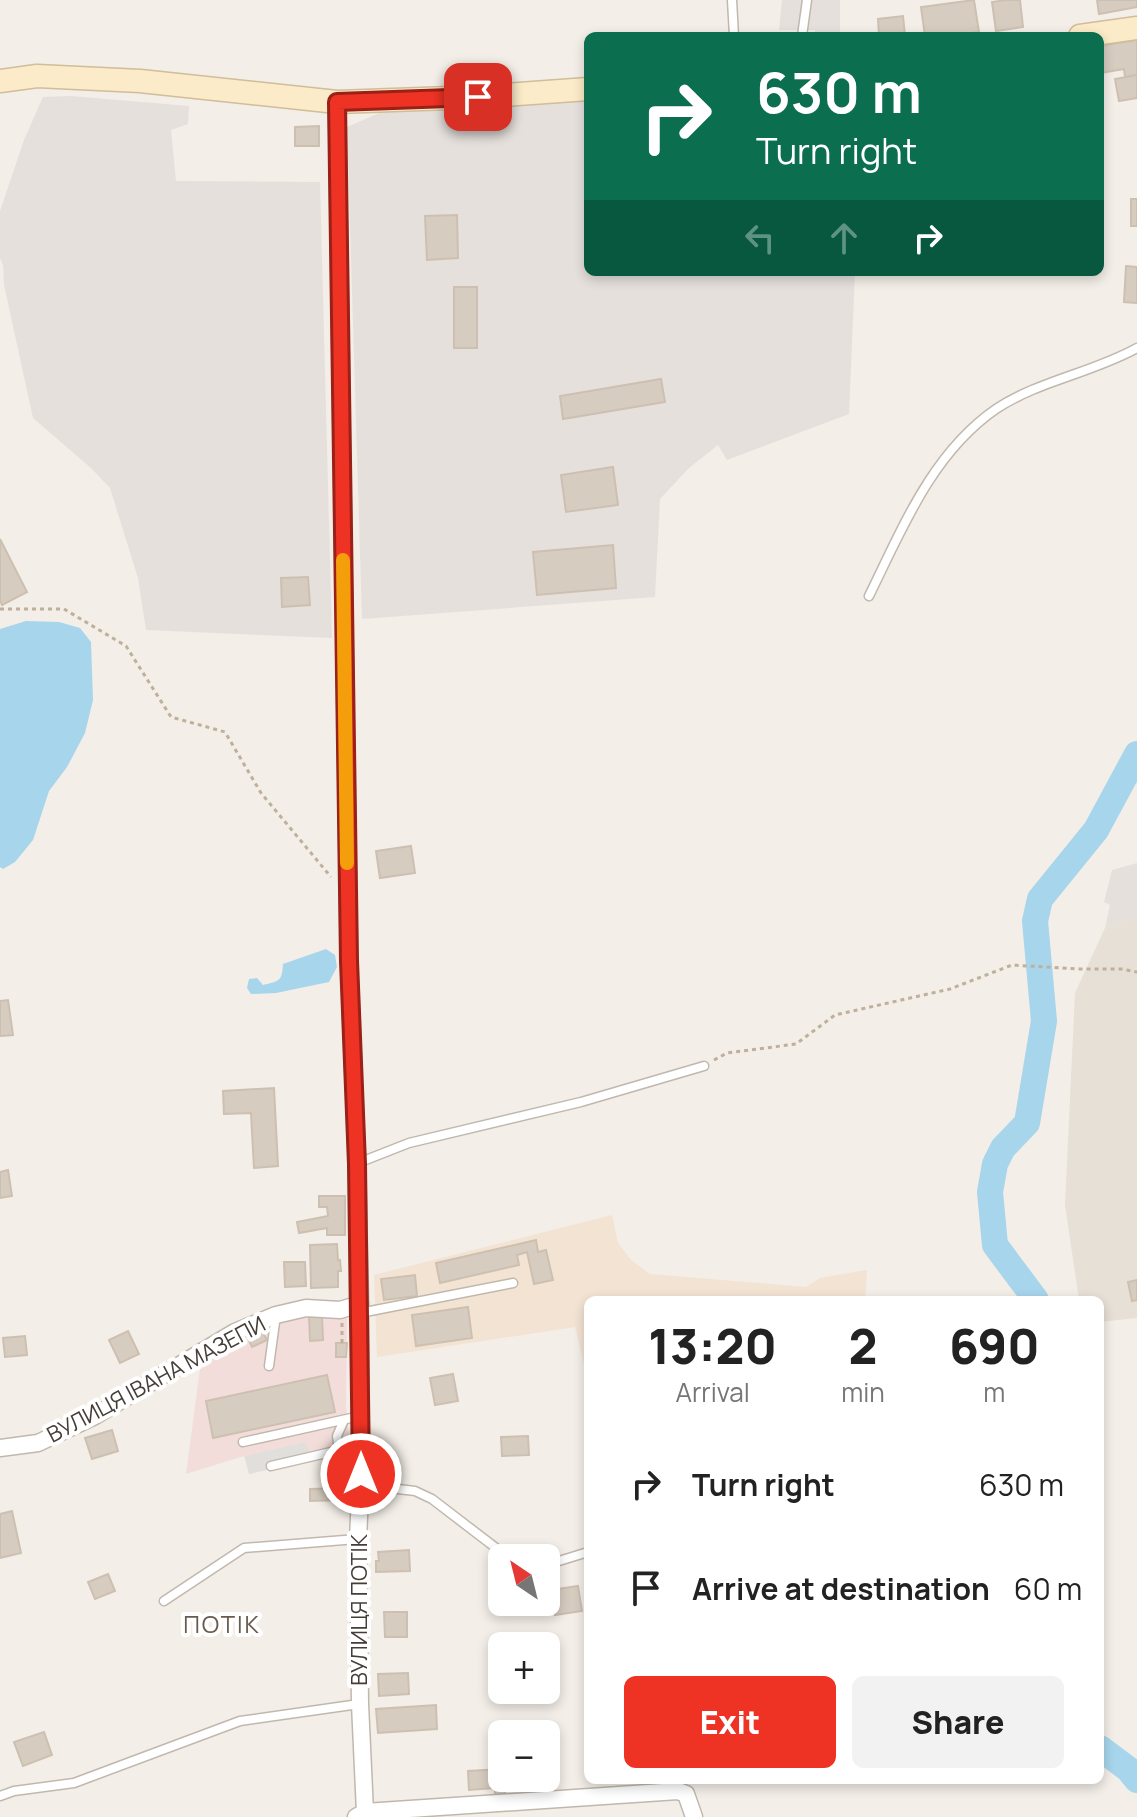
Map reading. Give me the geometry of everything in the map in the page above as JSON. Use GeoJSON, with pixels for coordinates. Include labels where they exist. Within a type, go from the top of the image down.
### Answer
{"type":"FeatureCollection","features":[{"type":"Feature","properties":{"kind":"street"},"geometry":{"type":"LineString","coordinates":[[1104,33],[1137,28]]}},
{"type":"Feature","properties":{"kind":"street"},"geometry":{"type":"LineString","coordinates":[[0,81],[37,76],[140,81],[337,102],[584,89]]}},
{"type":"Feature","properties":{"kind":"street","name":"ВУЛИЦЯ ПОТІК"},"geometry":{"type":"LineString","coordinates":[[337,102],[348,896],[360,1309],[352,1418],[361,1445],[358,1539],[360,1814]]}},
{"type":"Feature","properties":{"kind":"street","name":"ВУЛИЦЯ ІВАНА МАЗЕПИ"},"geometry":{"type":"LineString","coordinates":[[0,1448],[38,1443],[93,1417],[235,1332],[276,1315],[306,1308],[360,1309]]}},
{"type":"Feature","properties":{"kind":"street"},"geometry":{"type":"LineString","coordinates":[[360,1814],[678,1791],[686,1794],[694,1817]]}},
{"type":"Feature","properties":{"kind":"lane"},"geometry":{"type":"LineString","coordinates":[[732,0],[734,32]]}},
{"type":"Feature","properties":{"kind":"lane"},"geometry":{"type":"LineString","coordinates":[[803,32],[807,0]]}},
{"type":"Feature","properties":{"kind":"lane"},"geometry":{"type":"LineString","coordinates":[[869,596],[920,493],[961,439],[996,409],[1039,387],[1111,362],[1137,348]]}},
{"type":"Feature","properties":{"kind":"lane"},"geometry":{"type":"LineString","coordinates":[[357,1164],[409,1143],[581,1102],[704,1066]]}},
{"type":"Feature","properties":{"kind":"lane"},"geometry":{"type":"LineString","coordinates":[[360,1309],[513,1283]]}},
{"type":"Feature","properties":{"kind":"lane"},"geometry":{"type":"LineString","coordinates":[[269,1366],[276,1315]]}},
{"type":"Feature","properties":{"kind":"lane"},"geometry":{"type":"LineString","coordinates":[[243,1442],[352,1418]]}},
{"type":"Feature","properties":{"kind":"lane"},"geometry":{"type":"LineString","coordinates":[[339,1450],[337,1436],[352,1418]]}},
{"type":"Feature","properties":{"kind":"lane"},"geometry":{"type":"LineString","coordinates":[[271,1466],[361,1445]]}},
{"type":"Feature","properties":{"kind":"lane"},"geometry":{"type":"LineString","coordinates":[[361,1474],[432,1499],[491,1544]]}},
{"type":"Feature","properties":{"kind":"lane"},"geometry":{"type":"LineString","coordinates":[[164,1601],[244,1548],[358,1539]]}},
{"type":"Feature","properties":{"kind":"lane"},"geometry":{"type":"LineString","coordinates":[[560,1561],[584,1553]]}},
{"type":"Feature","properties":{"kind":"lane"},"geometry":{"type":"LineString","coordinates":[[0,1796],[14,1791],[74,1783],[240,1721],[360,1704]]}},
{"type":"Feature","properties":{"kind":"path"},"geometry":{"type":"LineString","coordinates":[[0,609],[64,609],[126,646],[171,717],[225,732],[261,793],[348,896]]}},
{"type":"Feature","properties":{"kind":"path"},"geometry":{"type":"LineString","coordinates":[[704,1066],[727,1053],[796,1044],[835,1015],[950,989],[1012,965],[1137,972]]}},
{"type":"Feature","properties":{"kind":"shaded area"},"geometry":{"type":"Polygon","coordinates":[[[782,0],[840,0],[840,32],[779,30],[782,0]]]}},
{"type":"Feature","properties":{"kind":"shaded area"},"geometry":{"type":"Polygon","coordinates":[[[71,96],[189,106],[188,124],[171,130],[176,181],[320,182],[332,638],[146,630],[138,578],[110,488],[33,418],[4,285],[0,258],[0,211],[24,140],[43,97],[71,96]]]}},
{"type":"Feature","properties":{"kind":"shaded area"},"geometry":{"type":"Polygon","coordinates":[[[584,98],[584,276],[855,276],[849,414],[727,460],[718,445],[689,468],[660,499],[655,597],[362,619],[347,127],[393,107],[584,98]]]}},
{"type":"Feature","properties":{"kind":"shaded area"},"geometry":{"type":"Polygon","coordinates":[[[1137,863],[1137,918],[1105,928],[1110,905],[1104,902],[1112,870],[1137,863]]]}},
{"type":"Feature","properties":{"kind":"shaded area"},"geometry":{"type":"Polygon","coordinates":[[[1137,918],[1137,1318],[1104,1322],[1104,1296],[1078,1296],[1065,1205],[1075,993],[1105,928],[1137,918]]]}},
{"type":"Feature","properties":{"kind":"shaded area"},"geometry":{"type":"Polygon","coordinates":[[[612,1215],[618,1243],[631,1260],[650,1274],[806,1287],[820,1278],[867,1270],[865,1296],[584,1296],[584,1364],[575,1327],[377,1357],[374,1275],[612,1215]]]}},
{"type":"Feature","properties":{"kind":"shaded area"},"geometry":{"type":"Polygon","coordinates":[[[334,1311],[347,1319],[346,1406],[350,1451],[249,1474],[244,1456],[186,1474],[201,1361],[240,1333],[290,1313],[334,1311]]]}},
{"type":"Feature","properties":{"kind":"shaded area"},"geometry":{"type":"Polygon","coordinates":[[[306,1442],[311,1460],[249,1474],[245,1456],[306,1442]]]}},
{"type":"Feature","properties":{"kind":"water"},"geometry":{"type":"Polygon","coordinates":[[[26,621],[59,622],[80,628],[91,642],[93,700],[85,733],[67,767],[49,791],[33,840],[15,862],[3,869],[0,867],[0,629],[26,621]]]}},
{"type":"Feature","properties":{"kind":"water"},"geometry":{"type":"Polygon","coordinates":[[[326,949],[335,955],[337,967],[329,982],[276,993],[251,994],[247,988],[249,979],[257,978],[263,985],[276,981],[282,974],[283,964],[326,949]]]}},
{"type":"Feature","properties":{"kind":"building"},"geometry":{"type":"Polygon","coordinates":[[[974,0],[979,32],[924,32],[921,7],[974,0]]]}},
{"type":"Feature","properties":{"kind":"building"},"geometry":{"type":"Polygon","coordinates":[[[1020,0],[1023,27],[996,31],[992,2],[1020,0]]]}},
{"type":"Feature","properties":{"kind":"building"},"geometry":{"type":"Polygon","coordinates":[[[1097,0],[1137,0],[1137,7],[1099,14],[1097,0]]]}},
{"type":"Feature","properties":{"kind":"building"},"geometry":{"type":"Polygon","coordinates":[[[903,16],[905,32],[879,32],[878,19],[903,16]]]}},
{"type":"Feature","properties":{"kind":"building"},"geometry":{"type":"Polygon","coordinates":[[[1137,40],[1137,75],[1125,77],[1124,69],[1104,72],[1104,45],[1137,40]]]}},
{"type":"Feature","properties":{"kind":"building"},"geometry":{"type":"Polygon","coordinates":[[[1137,75],[1137,98],[1119,101],[1115,79],[1137,75]]]}},
{"type":"Feature","properties":{"kind":"building"},"geometry":{"type":"Polygon","coordinates":[[[319,126],[319,146],[295,146],[295,127],[319,126]]]}},
{"type":"Feature","properties":{"kind":"building"},"geometry":{"type":"Polygon","coordinates":[[[1131,199],[1137,199],[1137,226],[1131,226],[1131,199]]]}},
{"type":"Feature","properties":{"kind":"building"},"geometry":{"type":"Polygon","coordinates":[[[457,215],[458,258],[427,260],[425,216],[457,215]]]}},
{"type":"Feature","properties":{"kind":"building"},"geometry":{"type":"Polygon","coordinates":[[[1126,266],[1137,267],[1137,303],[1124,302],[1126,266]]]}},
{"type":"Feature","properties":{"kind":"building"},"geometry":{"type":"Polygon","coordinates":[[[454,287],[477,287],[477,348],[454,348],[454,287]]]}},
{"type":"Feature","properties":{"kind":"building"},"geometry":{"type":"Polygon","coordinates":[[[661,379],[665,402],[563,419],[560,396],[661,379]]]}},
{"type":"Feature","properties":{"kind":"building"},"geometry":{"type":"Polygon","coordinates":[[[613,467],[618,505],[566,512],[561,475],[613,467]]]}},
{"type":"Feature","properties":{"kind":"building"},"geometry":{"type":"Polygon","coordinates":[[[0,539],[27,592],[2,605],[0,600],[0,539]]]}},
{"type":"Feature","properties":{"kind":"building"},"geometry":{"type":"Polygon","coordinates":[[[613,545],[616,588],[537,595],[533,552],[613,545]]]}},
{"type":"Feature","properties":{"kind":"building"},"geometry":{"type":"Polygon","coordinates":[[[308,577],[310,605],[282,607],[281,578],[308,577]]]}},
{"type":"Feature","properties":{"kind":"building"},"geometry":{"type":"Polygon","coordinates":[[[411,846],[415,873],[380,878],[376,851],[411,846]]]}},
{"type":"Feature","properties":{"kind":"building"},"geometry":{"type":"Polygon","coordinates":[[[8,1000],[13,1035],[0,1036],[0,1001],[8,1000]]]}},
{"type":"Feature","properties":{"kind":"building"},"geometry":{"type":"Polygon","coordinates":[[[274,1088],[278,1166],[254,1168],[251,1113],[224,1114],[223,1091],[274,1088]]]}},
{"type":"Feature","properties":{"kind":"building"},"geometry":{"type":"Polygon","coordinates":[[[8,1170],[12,1196],[0,1198],[0,1172],[8,1170]]]}},
{"type":"Feature","properties":{"kind":"building"},"geometry":{"type":"Polygon","coordinates":[[[319,1196],[345,1196],[345,1235],[327,1235],[327,1228],[299,1233],[297,1222],[328,1216],[327,1207],[319,1207],[319,1196]]]}},
{"type":"Feature","properties":{"kind":"building"},"geometry":{"type":"Polygon","coordinates":[[[536,1240],[538,1252],[546,1250],[553,1280],[534,1284],[527,1252],[517,1255],[519,1265],[440,1283],[436,1263],[536,1240]]]}},
{"type":"Feature","properties":{"kind":"building"},"geometry":{"type":"Polygon","coordinates":[[[337,1244],[341,1271],[338,1271],[338,1287],[311,1288],[310,1245],[337,1244]]]}},
{"type":"Feature","properties":{"kind":"building"},"geometry":{"type":"Polygon","coordinates":[[[284,1262],[305,1262],[306,1286],[285,1287],[284,1262]]]}},
{"type":"Feature","properties":{"kind":"building"},"geometry":{"type":"Polygon","coordinates":[[[415,1275],[417,1296],[384,1300],[381,1279],[415,1275]]]}},
{"type":"Feature","properties":{"kind":"building"},"geometry":{"type":"Polygon","coordinates":[[[1137,1280],[1137,1300],[1132,1301],[1128,1282],[1137,1280]]]}},
{"type":"Feature","properties":{"kind":"building"},"geometry":{"type":"Polygon","coordinates":[[[468,1307],[472,1338],[416,1346],[412,1315],[468,1307]]]}},
{"type":"Feature","properties":{"kind":"building"},"geometry":{"type":"Polygon","coordinates":[[[309,1316],[322,1316],[323,1340],[310,1341],[309,1316]]]}},
{"type":"Feature","properties":{"kind":"building"},"geometry":{"type":"Polygon","coordinates":[[[128,1331],[139,1354],[120,1363],[109,1340],[128,1331]]]}},
{"type":"Feature","properties":{"kind":"building"},"geometry":{"type":"Polygon","coordinates":[[[262,1331],[267,1340],[252,1347],[248,1338],[262,1331]]]}},
{"type":"Feature","properties":{"kind":"building"},"geometry":{"type":"Polygon","coordinates":[[[25,1336],[27,1355],[5,1357],[3,1338],[25,1336]]]}},
{"type":"Feature","properties":{"kind":"building"},"geometry":{"type":"Polygon","coordinates":[[[336,1343],[347,1343],[346,1357],[336,1357],[336,1343]]]}},
{"type":"Feature","properties":{"kind":"building"},"geometry":{"type":"Polygon","coordinates":[[[453,1374],[458,1401],[435,1405],[430,1378],[453,1374]]]}},
{"type":"Feature","properties":{"kind":"building"},"geometry":{"type":"Polygon","coordinates":[[[327,1375],[335,1412],[213,1438],[206,1401],[327,1375]]]}},
{"type":"Feature","properties":{"kind":"building"},"geometry":{"type":"Polygon","coordinates":[[[112,1430],[118,1451],[92,1459],[85,1438],[112,1430]]]}},
{"type":"Feature","properties":{"kind":"building"},"geometry":{"type":"Polygon","coordinates":[[[528,1436],[529,1455],[502,1456],[501,1437],[528,1436]]]}},
{"type":"Feature","properties":{"kind":"building"},"geometry":{"type":"Polygon","coordinates":[[[341,1488],[341,1500],[310,1501],[310,1489],[341,1488]]]}},
{"type":"Feature","properties":{"kind":"building"},"geometry":{"type":"Polygon","coordinates":[[[12,1511],[21,1553],[0,1558],[0,1514],[12,1511]]]}},
{"type":"Feature","properties":{"kind":"building"},"geometry":{"type":"Polygon","coordinates":[[[409,1550],[410,1571],[376,1572],[378,1552],[409,1550]]]}},
{"type":"Feature","properties":{"kind":"building"},"geometry":{"type":"Polygon","coordinates":[[[108,1574],[115,1591],[95,1599],[88,1582],[108,1574]]]}},
{"type":"Feature","properties":{"kind":"building"},"geometry":{"type":"Polygon","coordinates":[[[578,1586],[582,1611],[560,1614],[560,1589],[578,1586]]]}},
{"type":"Feature","properties":{"kind":"building"},"geometry":{"type":"Polygon","coordinates":[[[384,1612],[407,1612],[407,1637],[385,1637],[384,1612]]]}},
{"type":"Feature","properties":{"kind":"building"},"geometry":{"type":"Polygon","coordinates":[[[408,1673],[409,1694],[379,1696],[378,1674],[408,1673]]]}},
{"type":"Feature","properties":{"kind":"building"},"geometry":{"type":"Polygon","coordinates":[[[436,1705],[437,1729],[378,1733],[376,1709],[436,1705]]]}},
{"type":"Feature","properties":{"kind":"building"},"geometry":{"type":"Polygon","coordinates":[[[44,1732],[52,1755],[23,1766],[14,1742],[44,1732]]]}},
{"type":"Feature","properties":{"kind":"building"},"geometry":{"type":"Polygon","coordinates":[[[488,1770],[488,1789],[469,1790],[468,1771],[488,1770]]]}},
{"type":"Feature","properties":{"kind":"waterway"},"geometry":{"type":"LineString","coordinates":[[1033,1296],[995,1245],[990,1192],[995,1164],[1003,1148],[1027,1123],[1044,1021],[1035,921],[1040,899],[1096,830],[1137,754]]}},
{"type":"Feature","properties":{"kind":"waterway"},"geometry":{"type":"LineString","coordinates":[[1104,1751],[1137,1780]]}},
{"type":"Feature","properties":{"kind":"slow traffic"},"geometry":{"type":"LineString","coordinates":[[343,560],[347,863]]}},
{"type":"Feature","properties":{"kind":"district","name":"ПОТІК"},"geometry":{"type":"Point","coordinates":[222,1625]}},
{"type":"Feature","properties":{"kind":"route"},"geometry":{"type":"LineString","coordinates":[[361,1474],[357,1164],[349,961],[337,102],[478,97]]}}]}
